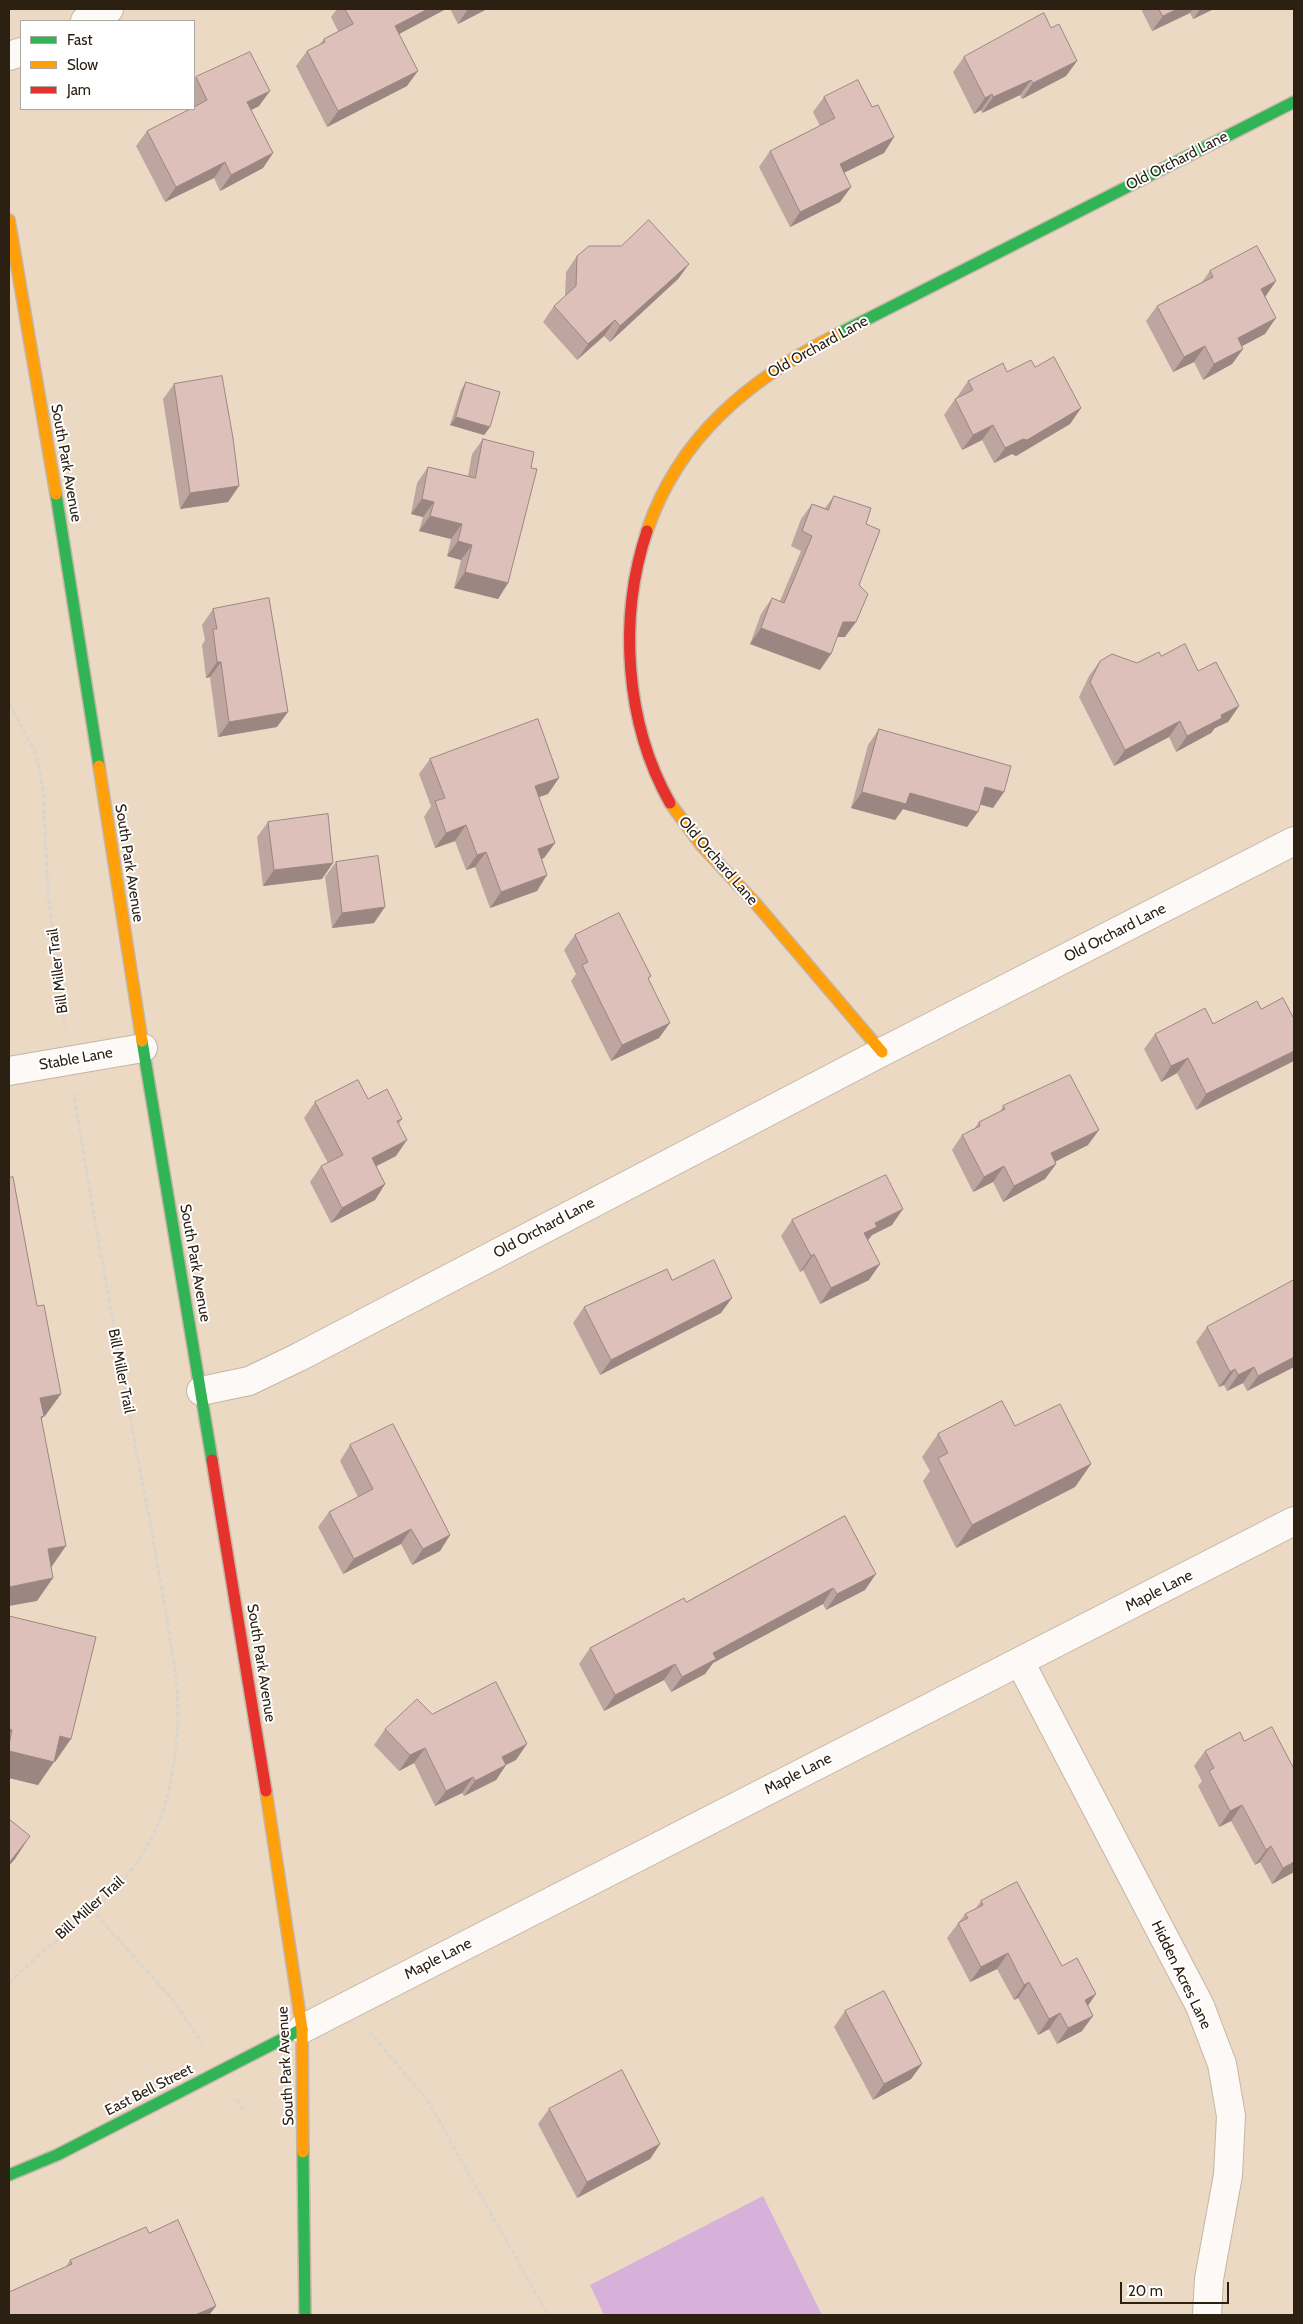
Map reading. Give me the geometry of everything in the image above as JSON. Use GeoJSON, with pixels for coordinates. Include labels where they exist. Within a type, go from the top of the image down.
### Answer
{"type":"FeatureCollection","features":[{"type":"Feature","properties":{"kind":"main road","name":"Old Orchard Lane"},"geometry":{"type":"LineString","coordinates":[[882,1052],[756,905],[691,834],[672,806],[656,772],[642,736],[632,694],[630,653],[632,592],[638,555],[646,530],[667,487],[694,444],[742,393],[769,373],[813,346],[1294,102]]}},
{"type":"Feature","properties":{"kind":"main road","name":"South Park Avenue"},"geometry":{"type":"LineString","coordinates":[[9,220],[67,558],[143,1048],[201,1391],[302,2029],[305,2315]]}},
{"type":"Feature","properties":{"kind":"main road","name":"East Bell Street"},"geometry":{"type":"LineString","coordinates":[[9,2176],[57,2155],[302,2029]]}},
{"type":"Feature","properties":{"kind":"street"},"geometry":{"type":"LineString","coordinates":[[86,20],[109,9]]}},
{"type":"Feature","properties":{"kind":"street","name":"Old Orchard Lane"},"geometry":{"type":"LineString","coordinates":[[201,1391],[250,1381],[299,1357],[882,1052],[1294,842]]}},
{"type":"Feature","properties":{"kind":"street","name":"Stable Lane"},"geometry":{"type":"LineString","coordinates":[[9,1071],[143,1048]]}},
{"type":"Feature","properties":{"kind":"street","name":"Maple Lane"},"geometry":{"type":"LineString","coordinates":[[302,2029],[1294,1521]]}},
{"type":"Feature","properties":{"kind":"street","name":"Hidden Acres Lane"},"geometry":{"type":"LineString","coordinates":[[1020,1662],[1200,2006],[1222,2064],[1231,2116],[1228,2176],[1209,2280],[1207,2315]]}},
{"type":"Feature","properties":{"kind":"path","name":"Bill Miller Trail"},"geometry":{"type":"LineString","coordinates":[[9,704],[36,753],[43,789],[48,894],[68,1061],[104,1282],[154,1540],[173,1659],[178,1710],[177,1741],[171,1785],[156,1827],[144,1852],[124,1879],[31,1960],[9,1983]]}},
{"type":"Feature","properties":{"kind":"path"},"geometry":{"type":"LineString","coordinates":[[91,1909],[173,2000],[219,2071]]}},
{"type":"Feature","properties":{"kind":"path"},"geometry":{"type":"LineString","coordinates":[[347,2006],[428,2101],[548,2315]]}},
{"type":"Feature","properties":{"kind":"shaded area"},"geometry":{"type":"Polygon","coordinates":[[[763,2196],[822,2315],[604,2315],[590,2285],[763,2196]]]}},
{"type":"Feature","properties":{"kind":"building"},"geometry":{"type":"Polygon","coordinates":[[[345,9],[428,9],[395,26],[418,71],[338,111],[307,51],[325,42],[324,39],[353,24],[345,9]]]}},
{"type":"Feature","properties":{"kind":"building"},"geometry":{"type":"Polygon","coordinates":[[[1159,9],[1177,9],[1163,16],[1159,9]]]}},
{"type":"Feature","properties":{"kind":"building"},"geometry":{"type":"Polygon","coordinates":[[[1044,13],[1051,28],[1059,24],[1077,61],[1033,83],[1031,80],[993,97],[992,94],[985,98],[964,57],[1044,13]]]}},
{"type":"Feature","properties":{"kind":"building"},"geometry":{"type":"Polygon","coordinates":[[[250,52],[270,91],[247,102],[273,153],[231,175],[225,162],[176,187],[147,131],[188,110],[195,110],[195,106],[207,100],[196,77],[250,52]]]}},
{"type":"Feature","properties":{"kind":"building"},"geometry":{"type":"Polygon","coordinates":[[[858,80],[872,107],[878,105],[894,137],[840,164],[851,187],[800,212],[770,151],[835,118],[824,97],[858,80]]]}},
{"type":"Feature","properties":{"kind":"building"},"geometry":{"type":"Polygon","coordinates":[[[649,220],[689,264],[620,326],[615,320],[588,344],[554,306],[576,286],[577,256],[589,246],[621,246],[649,220]]]}},
{"type":"Feature","properties":{"kind":"building"},"geometry":{"type":"Polygon","coordinates":[[[1257,246],[1276,281],[1261,289],[1276,318],[1238,338],[1243,349],[1214,364],[1205,346],[1184,357],[1157,306],[1213,277],[1210,271],[1257,246]]]}},
{"type":"Feature","properties":{"kind":"building"},"geometry":{"type":"Polygon","coordinates":[[[1054,357],[1081,408],[1027,440],[1023,439],[1005,448],[993,425],[973,435],[955,399],[973,390],[968,381],[1003,363],[1007,372],[1031,360],[1035,367],[1054,357]]]}},
{"type":"Feature","properties":{"kind":"building"},"geometry":{"type":"Polygon","coordinates":[[[222,376],[239,486],[190,493],[174,384],[222,376]]]}},
{"type":"Feature","properties":{"kind":"building"},"geometry":{"type":"Polygon","coordinates":[[[466,382],[500,392],[490,427],[456,417],[466,382]]]}},
{"type":"Feature","properties":{"kind":"building"},"geometry":{"type":"Polygon","coordinates":[[[483,439],[534,452],[531,468],[537,469],[508,583],[465,572],[472,545],[458,541],[462,524],[430,516],[434,502],[422,499],[428,467],[475,478],[483,439]]]}},
{"type":"Feature","properties":{"kind":"building"},"geometry":{"type":"Polygon","coordinates":[[[834,496],[871,508],[866,524],[880,530],[859,585],[868,594],[856,622],[843,622],[831,654],[761,628],[772,598],[784,603],[812,536],[802,531],[812,504],[828,510],[834,496]]]}},
{"type":"Feature","properties":{"kind":"building"},"geometry":{"type":"Polygon","coordinates":[[[269,598],[288,712],[229,722],[221,662],[217,662],[213,629],[217,629],[213,609],[269,598]]]}},
{"type":"Feature","properties":{"kind":"building"},"geometry":{"type":"Polygon","coordinates":[[[1185,644],[1198,671],[1216,662],[1239,706],[1221,715],[1222,718],[1187,736],[1180,721],[1125,750],[1090,682],[1100,661],[1112,654],[1137,663],[1159,652],[1161,656],[1185,644]]]}},
{"type":"Feature","properties":{"kind":"building"},"geometry":{"type":"Polygon","coordinates":[[[538,719],[559,778],[535,786],[555,843],[538,849],[547,875],[501,892],[486,852],[477,855],[466,825],[446,833],[435,801],[445,798],[430,759],[538,719]]]}},
{"type":"Feature","properties":{"kind":"building"},"geometry":{"type":"Polygon","coordinates":[[[879,729],[1011,766],[1004,792],[985,787],[978,812],[910,793],[906,804],[862,792],[879,729]]]}},
{"type":"Feature","properties":{"kind":"building"},"geometry":{"type":"Polygon","coordinates":[[[328,814],[333,863],[274,870],[268,822],[328,814]]]}},
{"type":"Feature","properties":{"kind":"building"},"geometry":{"type":"Polygon","coordinates":[[[378,856],[385,907],[342,913],[336,862],[378,856]]]}},
{"type":"Feature","properties":{"kind":"building"},"geometry":{"type":"Polygon","coordinates":[[[619,913],[651,976],[648,978],[670,1023],[622,1045],[582,965],[588,962],[575,935],[619,913]]]}},
{"type":"Feature","properties":{"kind":"building"},"geometry":{"type":"Polygon","coordinates":[[[1283,998],[1294,1019],[1294,1051],[1206,1094],[1188,1058],[1171,1066],[1155,1034],[1205,1008],[1213,1024],[1257,1001],[1261,1009],[1283,998]]]}},
{"type":"Feature","properties":{"kind":"building"},"geometry":{"type":"Polygon","coordinates":[[[1070,1075],[1099,1130],[1051,1153],[1056,1164],[1014,1186],[1004,1166],[984,1177],[962,1135],[980,1126],[979,1122],[1005,1109],[1003,1106],[1070,1075]]]}},
{"type":"Feature","properties":{"kind":"building"},"geometry":{"type":"Polygon","coordinates":[[[358,1080],[368,1099],[387,1089],[402,1119],[397,1121],[407,1140],[372,1158],[385,1184],[342,1208],[321,1166],[343,1155],[315,1102],[358,1080]]]}},
{"type":"Feature","properties":{"kind":"building"},"geometry":{"type":"Polygon","coordinates":[[[886,1175],[903,1209],[875,1223],[877,1227],[864,1233],[880,1264],[831,1288],[814,1254],[811,1256],[792,1220],[886,1175]]]}},
{"type":"Feature","properties":{"kind":"building"},"geometry":{"type":"Polygon","coordinates":[[[13,1177],[37,1306],[44,1305],[61,1394],[40,1398],[44,1416],[41,1417],[66,1546],[48,1549],[53,1578],[9,1587],[9,1178],[13,1177]]]}},
{"type":"Feature","properties":{"kind":"building"},"geometry":{"type":"Polygon","coordinates":[[[714,1260],[732,1298],[611,1360],[584,1307],[667,1269],[672,1280],[714,1260]]]}},
{"type":"Feature","properties":{"kind":"building"},"geometry":{"type":"Polygon","coordinates":[[[1294,1280],[1294,1357],[1258,1376],[1254,1367],[1238,1375],[1235,1369],[1230,1372],[1207,1327],[1294,1280]]]}},
{"type":"Feature","properties":{"kind":"building"},"geometry":{"type":"Polygon","coordinates":[[[1002,1401],[1015,1426],[1060,1404],[1091,1464],[972,1525],[938,1458],[948,1453],[938,1434],[1002,1401]]]}},
{"type":"Feature","properties":{"kind":"building"},"geometry":{"type":"Polygon","coordinates":[[[393,1424],[450,1535],[423,1549],[411,1529],[354,1559],[329,1512],[373,1489],[350,1445],[393,1424]]]}},
{"type":"Feature","properties":{"kind":"building"},"geometry":{"type":"Polygon","coordinates":[[[845,1516],[876,1574],[837,1594],[833,1588],[713,1653],[716,1659],[682,1677],[675,1664],[615,1695],[590,1648],[684,1598],[686,1602],[845,1516]]]}},
{"type":"Feature","properties":{"kind":"building"},"geometry":{"type":"Polygon","coordinates":[[[9,1616],[96,1637],[71,1739],[60,1736],[54,1762],[9,1751],[12,1730],[9,1729],[9,1616]]]}},
{"type":"Feature","properties":{"kind":"building"},"geometry":{"type":"Polygon","coordinates":[[[496,1682],[527,1744],[502,1757],[506,1765],[475,1781],[473,1777],[446,1791],[425,1748],[410,1755],[385,1729],[417,1699],[432,1714],[496,1682]]]}},
{"type":"Feature","properties":{"kind":"building"},"geometry":{"type":"Polygon","coordinates":[[[1272,1727],[1294,1769],[1294,1862],[1283,1868],[1271,1846],[1266,1850],[1242,1805],[1230,1811],[1209,1771],[1214,1768],[1205,1751],[1240,1732],[1244,1741],[1272,1727]]]}},
{"type":"Feature","properties":{"kind":"building"},"geometry":{"type":"Polygon","coordinates":[[[9,1819],[30,1836],[9,1863],[9,1819]]]}},
{"type":"Feature","properties":{"kind":"building"},"geometry":{"type":"Polygon","coordinates":[[[1017,1882],[1062,1966],[1077,1958],[1096,1994],[1085,2000],[1093,2016],[1068,2028],[1060,2013],[1049,2019],[1029,1982],[1024,1985],[1008,1953],[981,1967],[958,1923],[968,1918],[965,1914],[983,1905],[981,1901],[1017,1882]]]}},
{"type":"Feature","properties":{"kind":"building"},"geometry":{"type":"Polygon","coordinates":[[[884,1991],[922,2064],[884,2084],[845,2011],[884,1991]]]}},
{"type":"Feature","properties":{"kind":"building"},"geometry":{"type":"Polygon","coordinates":[[[622,2070],[660,2144],[587,2182],[549,2109],[622,2070]]]}},
{"type":"Feature","properties":{"kind":"building"},"geometry":{"type":"Polygon","coordinates":[[[178,2220],[216,2306],[195,2315],[9,2315],[9,2292],[72,2264],[70,2260],[146,2227],[149,2233],[178,2220]]]}},
{"type":"Feature","properties":{"kind":"traffic: fast"},"geometry":{"type":"LineString","coordinates":[[836,335],[1294,102]]}},
{"type":"Feature","properties":{"kind":"traffic: fast"},"geometry":{"type":"LineString","coordinates":[[56,494],[99,766]]}},
{"type":"Feature","properties":{"kind":"traffic: fast"},"geometry":{"type":"LineString","coordinates":[[142,1041],[212,1460]]}},
{"type":"Feature","properties":{"kind":"traffic: fast"},"geometry":{"type":"LineString","coordinates":[[9,2175],[57,2155],[302,2029]]}},
{"type":"Feature","properties":{"kind":"traffic: fast"},"geometry":{"type":"LineString","coordinates":[[303,2152],[305,2315]]}},
{"type":"Feature","properties":{"kind":"traffic: slow"},"geometry":{"type":"LineString","coordinates":[[9,220],[56,494]]}},
{"type":"Feature","properties":{"kind":"traffic: slow"},"geometry":{"type":"LineString","coordinates":[[647,531],[661,497],[678,466],[698,439],[721,414],[747,391],[775,371],[804,352],[836,335]]}},
{"type":"Feature","properties":{"kind":"traffic: slow"},"geometry":{"type":"LineString","coordinates":[[99,766],[142,1041]]}},
{"type":"Feature","properties":{"kind":"traffic: slow"},"geometry":{"type":"LineString","coordinates":[[670,803],[702,846],[757,905],[882,1052]]}},
{"type":"Feature","properties":{"kind":"traffic: slow"},"geometry":{"type":"LineString","coordinates":[[266,1791],[302,2029],[303,2152]]}},
{"type":"Feature","properties":{"kind":"traffic: jam"},"geometry":{"type":"LineString","coordinates":[[647,531],[638,564],[632,599],[630,634],[631,670],[635,705],[643,739],[655,772],[670,803]]}},
{"type":"Feature","properties":{"kind":"traffic: jam"},"geometry":{"type":"LineString","coordinates":[[212,1460],[266,1791]]}}]}
